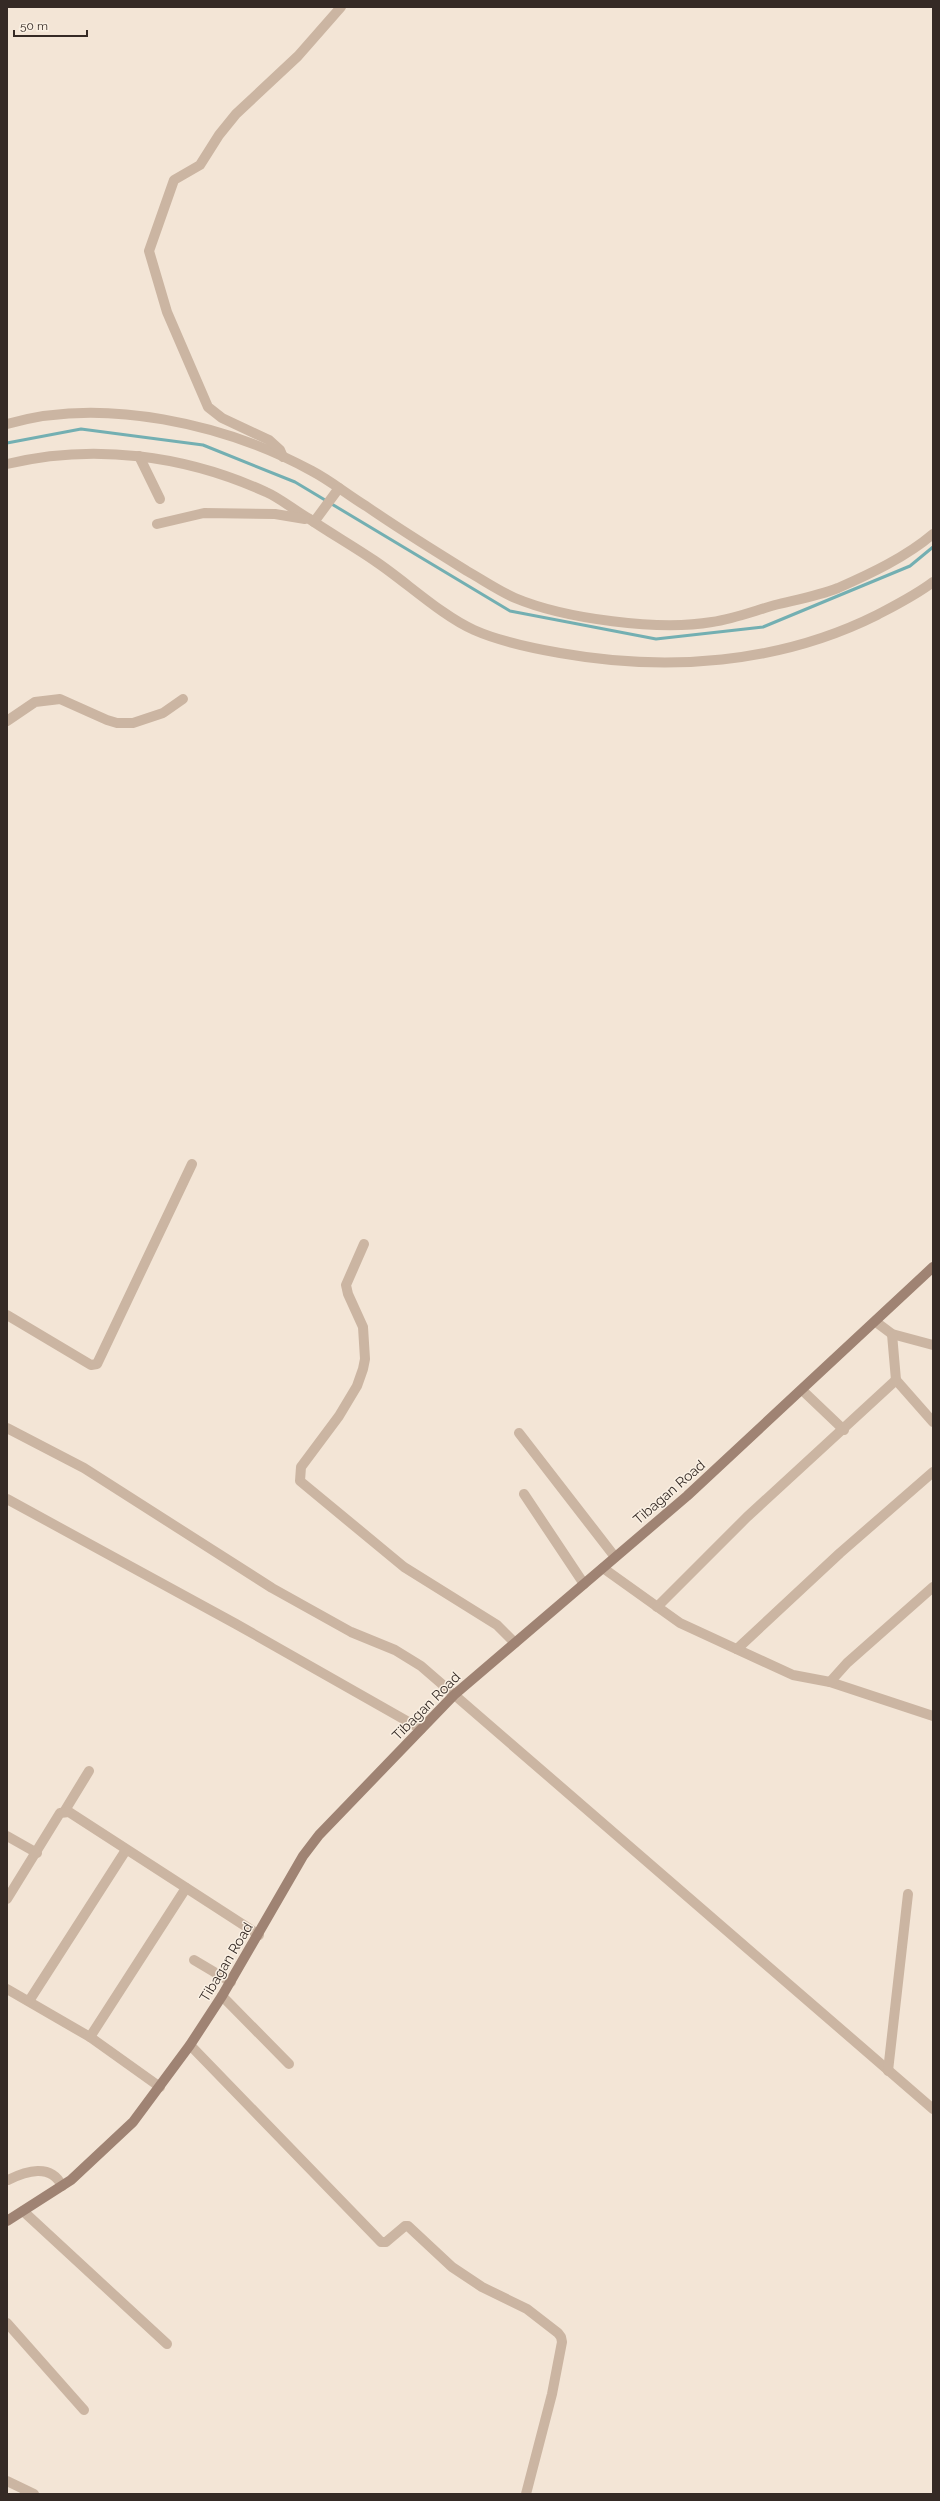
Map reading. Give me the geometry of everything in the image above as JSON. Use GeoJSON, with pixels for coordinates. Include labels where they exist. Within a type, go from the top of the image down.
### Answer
{"type":"FeatureCollection","features":[{"type":"Feature","properties":{"kind":"main road","name":"Tibagan Road"},"geometry":{"type":"LineString","coordinates":[[7,2221],[62,2186],[103,2152],[133,2122],[160,2087],[231,1982],[303,1856],[319,1835],[454,1694],[687,1496],[876,1322],[933,1267]]}},
{"type":"Feature","properties":{"kind":"street"},"geometry":{"type":"LineString","coordinates":[[283,457],[280,450],[269,440],[222,418],[208,407],[167,312],[149,251],[174,180],[200,165],[219,135],[236,114],[298,56],[341,7]]}},
{"type":"Feature","properties":{"kind":"street"},"geometry":{"type":"LineString","coordinates":[[7,424],[37,416],[77,412],[142,417],[197,427],[283,457],[312,471],[337,491],[515,598],[553,610],[607,620],[651,624],[712,622],[836,589],[917,547],[933,534]]}},
{"type":"Feature","properties":{"kind":"street"},"geometry":{"type":"LineString","coordinates":[[7,464],[80,454],[139,456],[198,467],[267,492],[375,561],[471,629],[502,641],[539,649],[617,660],[684,663],[733,659],[816,641],[852,627],[890,608],[933,582]]}},
{"type":"Feature","properties":{"kind":"street"},"geometry":{"type":"LineString","coordinates":[[139,456],[160,499]]}},
{"type":"Feature","properties":{"kind":"street"},"geometry":{"type":"LineString","coordinates":[[312,521],[337,491]]}},
{"type":"Feature","properties":{"kind":"street"},"geometry":{"type":"LineString","coordinates":[[157,524],[204,513],[275,514],[312,521]]}},
{"type":"Feature","properties":{"kind":"street"},"geometry":{"type":"LineString","coordinates":[[7,721],[35,702],[60,700],[107,720],[117,723],[132,723],[163,713],[183,699]]}},
{"type":"Feature","properties":{"kind":"street"},"geometry":{"type":"LineString","coordinates":[[7,1315],[91,1365],[97,1364],[192,1164]]}},
{"type":"Feature","properties":{"kind":"street"},"geometry":{"type":"LineString","coordinates":[[364,1244],[346,1285],[363,1327],[365,1359],[363,1369],[357,1386],[340,1416],[301,1467],[300,1480],[404,1567],[497,1624],[514,1643]]}},
{"type":"Feature","properties":{"kind":"street"},"geometry":{"type":"LineString","coordinates":[[876,1322],[892,1334],[933,1345]]}},
{"type":"Feature","properties":{"kind":"street"},"geometry":{"type":"LineString","coordinates":[[892,1334],[896,1380],[933,1422]]}},
{"type":"Feature","properties":{"kind":"street"},"geometry":{"type":"LineString","coordinates":[[657,1607],[747,1517],[844,1430],[896,1380]]}},
{"type":"Feature","properties":{"kind":"street"},"geometry":{"type":"LineString","coordinates":[[802,1390],[844,1430]]}},
{"type":"Feature","properties":{"kind":"street"},"geometry":{"type":"LineString","coordinates":[[7,1428],[84,1468],[272,1588],[351,1632],[406,1656],[421,1666],[933,2109]]}},
{"type":"Feature","properties":{"kind":"street"},"geometry":{"type":"LineString","coordinates":[[519,1433],[615,1557]]}},
{"type":"Feature","properties":{"kind":"street"},"geometry":{"type":"LineString","coordinates":[[737,1649],[840,1553],[933,1472]]}},
{"type":"Feature","properties":{"kind":"street"},"geometry":{"type":"LineString","coordinates":[[524,1494],[584,1584]]}},
{"type":"Feature","properties":{"kind":"street"},"geometry":{"type":"LineString","coordinates":[[7,1498],[236,1624],[421,1729]]}},
{"type":"Feature","properties":{"kind":"street"},"geometry":{"type":"LineString","coordinates":[[603,1568],[680,1623],[793,1675],[830,1682],[931,1713]]}},
{"type":"Feature","properties":{"kind":"street"},"geometry":{"type":"LineString","coordinates":[[830,1682],[848,1663],[933,1587]]}},
{"type":"Feature","properties":{"kind":"street"},"geometry":{"type":"LineString","coordinates":[[7,1899],[37,1853],[60,1813],[64,1812],[89,1771]]}},
{"type":"Feature","properties":{"kind":"street"},"geometry":{"type":"LineString","coordinates":[[64,1812],[69,1812],[258,1935]]}},
{"type":"Feature","properties":{"kind":"street"},"geometry":{"type":"LineString","coordinates":[[7,1836],[37,1853]]}},
{"type":"Feature","properties":{"kind":"street"},"geometry":{"type":"LineString","coordinates":[[29,2001],[126,1850]]}},
{"type":"Feature","properties":{"kind":"street"},"geometry":{"type":"LineString","coordinates":[[90,2037],[186,1888]]}},
{"type":"Feature","properties":{"kind":"street"},"geometry":{"type":"LineString","coordinates":[[888,2071],[908,1894]]}},
{"type":"Feature","properties":{"kind":"street"},"geometry":{"type":"LineString","coordinates":[[194,1960],[231,1982]]}},
{"type":"Feature","properties":{"kind":"street"},"geometry":{"type":"LineString","coordinates":[[7,1989],[90,2037],[160,2087]]}},
{"type":"Feature","properties":{"kind":"street"},"geometry":{"type":"LineString","coordinates":[[222,1996],[289,2064]]}},
{"type":"Feature","properties":{"kind":"street"},"geometry":{"type":"LineString","coordinates":[[190,2044],[381,2242],[386,2242],[405,2226],[408,2226],[447,2262],[469,2279],[527,2309],[558,2333],[562,2342],[552,2394],[526,2494]]}},
{"type":"Feature","properties":{"kind":"street"},"geometry":{"type":"LineString","coordinates":[[8,2180],[31,2171],[50,2173],[57,2177],[62,2186]]}},
{"type":"Feature","properties":{"kind":"street"},"geometry":{"type":"LineString","coordinates":[[23,2211],[167,2344]]}},
{"type":"Feature","properties":{"kind":"street"},"geometry":{"type":"LineString","coordinates":[[7,2323],[84,2410]]}},
{"type":"Feature","properties":{"kind":"street"},"geometry":{"type":"LineString","coordinates":[[7,2481],[34,2494]]}},
{"type":"Feature","properties":{"kind":"waterway"},"geometry":{"type":"LineString","coordinates":[[7,443],[81,429],[203,445],[295,482],[510,611],[656,639],[763,627],[910,566],[933,547]]}}]}
